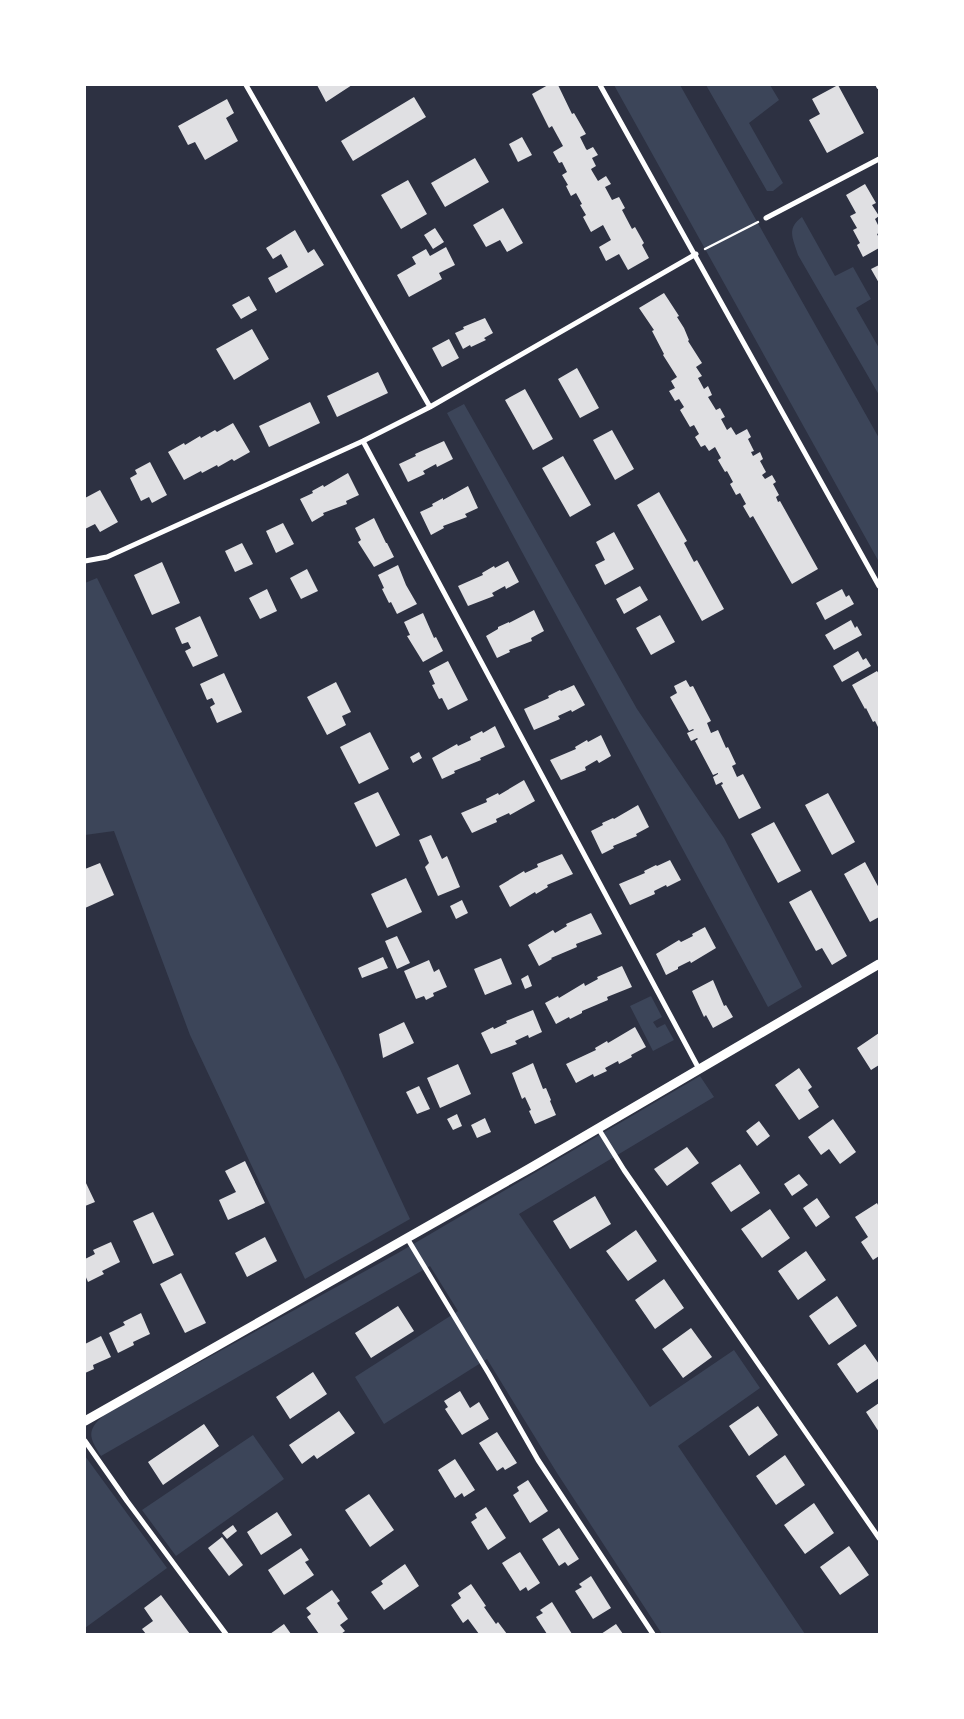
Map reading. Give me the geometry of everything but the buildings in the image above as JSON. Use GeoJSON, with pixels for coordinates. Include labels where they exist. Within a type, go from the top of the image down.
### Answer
{"type":"FeatureCollection","features":[{"type":"Feature","properties":{"kind":"street"},"geometry":{"type":"LineString","coordinates":[[246,85],[430,407]]}},
{"type":"Feature","properties":{"kind":"street"},"geometry":{"type":"LineString","coordinates":[[600,85],[696,254],[879,586]]}},
{"type":"Feature","properties":{"kind":"street"},"geometry":{"type":"LineString","coordinates":[[766,218],[879,159]]}},
{"type":"Feature","properties":{"kind":"street"},"geometry":{"type":"LineString","coordinates":[[85,561],[107,557],[363,441],[430,407],[696,254]]}},
{"type":"Feature","properties":{"kind":"street"},"geometry":{"type":"LineString","coordinates":[[363,441],[698,1069]]}},
{"type":"Feature","properties":{"kind":"street"},"geometry":{"type":"LineString","coordinates":[[85,1421],[407,1238],[879,964]]}},
{"type":"Feature","properties":{"kind":"street"},"geometry":{"type":"LineString","coordinates":[[598,1128],[624,1170],[879,1538]]}},
{"type":"Feature","properties":{"kind":"street"},"geometry":{"type":"LineString","coordinates":[[407,1238],[489,1374],[538,1460],[653,1634]]}},
{"type":"Feature","properties":{"kind":"street"},"geometry":{"type":"LineString","coordinates":[[85,1441],[226,1634]]}},
{"type":"Feature","properties":{"kind":"path"},"geometry":{"type":"LineString","coordinates":[[696,254],[766,218]]}},
{"type":"Feature","properties":{"kind":"shaded area"},"geometry":{"type":"Polygon","coordinates":[[[614,85],[680,85],[879,438],[879,562],[614,85]]]}},
{"type":"Feature","properties":{"kind":"shaded area"},"geometry":{"type":"Polygon","coordinates":[[[706,85],[770,85],[779,100],[749,123],[783,183],[773,191],[767,191],[706,85]]]}},
{"type":"Feature","properties":{"kind":"shaded area"},"geometry":{"type":"Polygon","coordinates":[[[802,217],[835,276],[853,267],[871,299],[856,308],[879,348],[879,395],[798,255],[792,230],[797,221],[802,217]]]}},
{"type":"Feature","properties":{"kind":"shaded area"},"geometry":{"type":"Polygon","coordinates":[[[464,404],[637,709],[724,838],[802,987],[768,1007],[447,413],[464,404]]]}},
{"type":"Feature","properties":{"kind":"shaded area"},"geometry":{"type":"Polygon","coordinates":[[[97,578],[340,1069],[410,1219],[305,1279],[190,1035],[114,831],[85,835],[85,583],[97,578]]]}},
{"type":"Feature","properties":{"kind":"shaded area"},"geometry":{"type":"Polygon","coordinates":[[[651,996],[662,1017],[653,1022],[657,1028],[665,1024],[674,1040],[653,1051],[630,1006],[651,996]]]}},
{"type":"Feature","properties":{"kind":"shaded area"},"geometry":{"type":"Polygon","coordinates":[[[700,1076],[714,1097],[519,1214],[650,1407],[734,1350],[760,1388],[678,1446],[805,1634],[662,1634],[557,1473],[487,1359],[384,1424],[355,1377],[458,1311],[430,1266],[101,1456],[91,1434],[94,1425],[104,1415],[398,1253],[700,1076]]]}},
{"type":"Feature","properties":{"kind":"shaded area"},"geometry":{"type":"Polygon","coordinates":[[[253,1435],[284,1479],[176,1556],[142,1510],[253,1435]]]}},
{"type":"Feature","properties":{"kind":"shaded area"},"geometry":{"type":"Polygon","coordinates":[[[85,1456],[167,1568],[85,1628],[85,1456]]]}}]}
